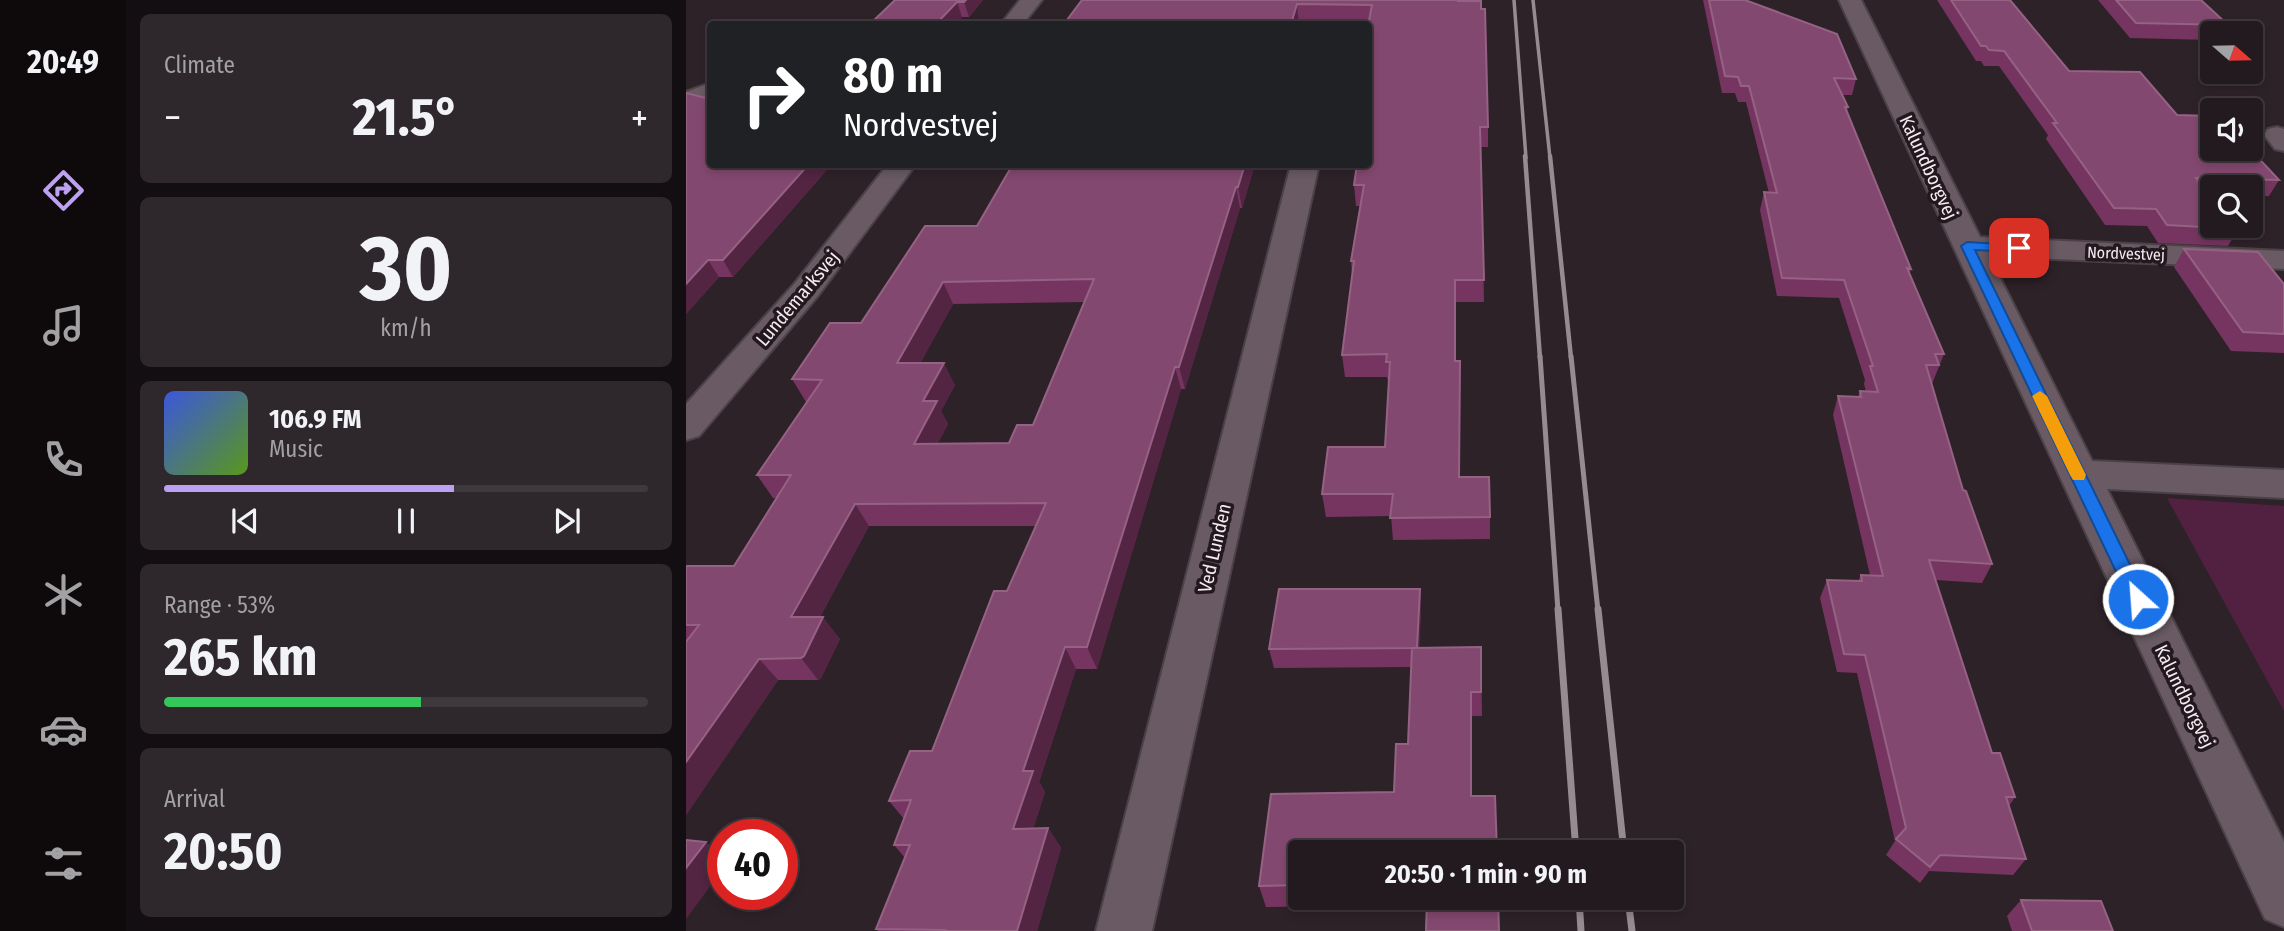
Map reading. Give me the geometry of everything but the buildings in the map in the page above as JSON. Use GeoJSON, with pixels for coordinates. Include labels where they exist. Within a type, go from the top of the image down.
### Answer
{"type":"FeatureCollection","features":[{"type":"Feature","properties":{"kind":"street"},"geometry":{"type":"LineString","coordinates":[[1014,21],[1031,0]]}},
{"type":"Feature","properties":{"kind":"street","name":"Kalundborgvej"},"geometry":{"type":"LineString","coordinates":[[1850,0],[2284,900]]}},
{"type":"Feature","properties":{"kind":"street"},"geometry":{"type":"LineString","coordinates":[[686,101],[707,91]]}},
{"type":"Feature","properties":{"kind":"street","name":"Lundemarksvej"},"geometry":{"type":"LineString","coordinates":[[686,427],[806,290],[901,168]]}},
{"type":"Feature","properties":{"kind":"street","name":"Ved Lunden"},"geometry":{"type":"LineString","coordinates":[[1124,931],[1304,168]]}},
{"type":"Feature","properties":{"kind":"street","name":"Nordvestvej"},"geometry":{"type":"LineString","coordinates":[[1967,246],[2284,260]]}},
{"type":"Feature","properties":{"kind":"street"},"geometry":{"type":"LineString","coordinates":[[2077,474],[2284,484]]}},
{"type":"Feature","properties":{"kind":"shaded area"},"geometry":{"type":"Polygon","coordinates":[[[2167,498],[2284,506],[2284,711],[2167,498]]]}},
{"type":"Feature","properties":{"kind":"railway"},"geometry":{"type":"LineString","coordinates":[[1514,0],[1526,158]]}},
{"type":"Feature","properties":{"kind":"railway"},"geometry":{"type":"LineString","coordinates":[[1533,0],[1550,158]]}},
{"type":"Feature","properties":{"kind":"railway"},"geometry":{"type":"LineString","coordinates":[[1525,156],[1540,358]]}},
{"type":"Feature","properties":{"kind":"railway"},"geometry":{"type":"LineString","coordinates":[[1550,156],[1571,358]]}},
{"type":"Feature","properties":{"kind":"railway"},"geometry":{"type":"LineString","coordinates":[[1540,356],[1558,611]]}},
{"type":"Feature","properties":{"kind":"railway"},"geometry":{"type":"LineString","coordinates":[[1571,356],[1598,611]]}},
{"type":"Feature","properties":{"kind":"railway"},"geometry":{"type":"LineString","coordinates":[[1558,609],[1575,840]]}},
{"type":"Feature","properties":{"kind":"railway"},"geometry":{"type":"LineString","coordinates":[[1598,609],[1623,840]]}},
{"type":"Feature","properties":{"kind":"railway"},"geometry":{"type":"LineString","coordinates":[[1580,910],[1581,931]]}},
{"type":"Feature","properties":{"kind":"railway"},"geometry":{"type":"LineString","coordinates":[[1629,910],[1632,931]]}},
{"type":"Feature","properties":{"kind":"slow traffic"},"geometry":{"type":"LineString","coordinates":[[2040,396],[2078,475]]}},
{"type":"Feature","properties":{"kind":"route"},"geometry":{"type":"LineString","coordinates":[[2019,248],[1967,246],[2138,599]]}}]}
